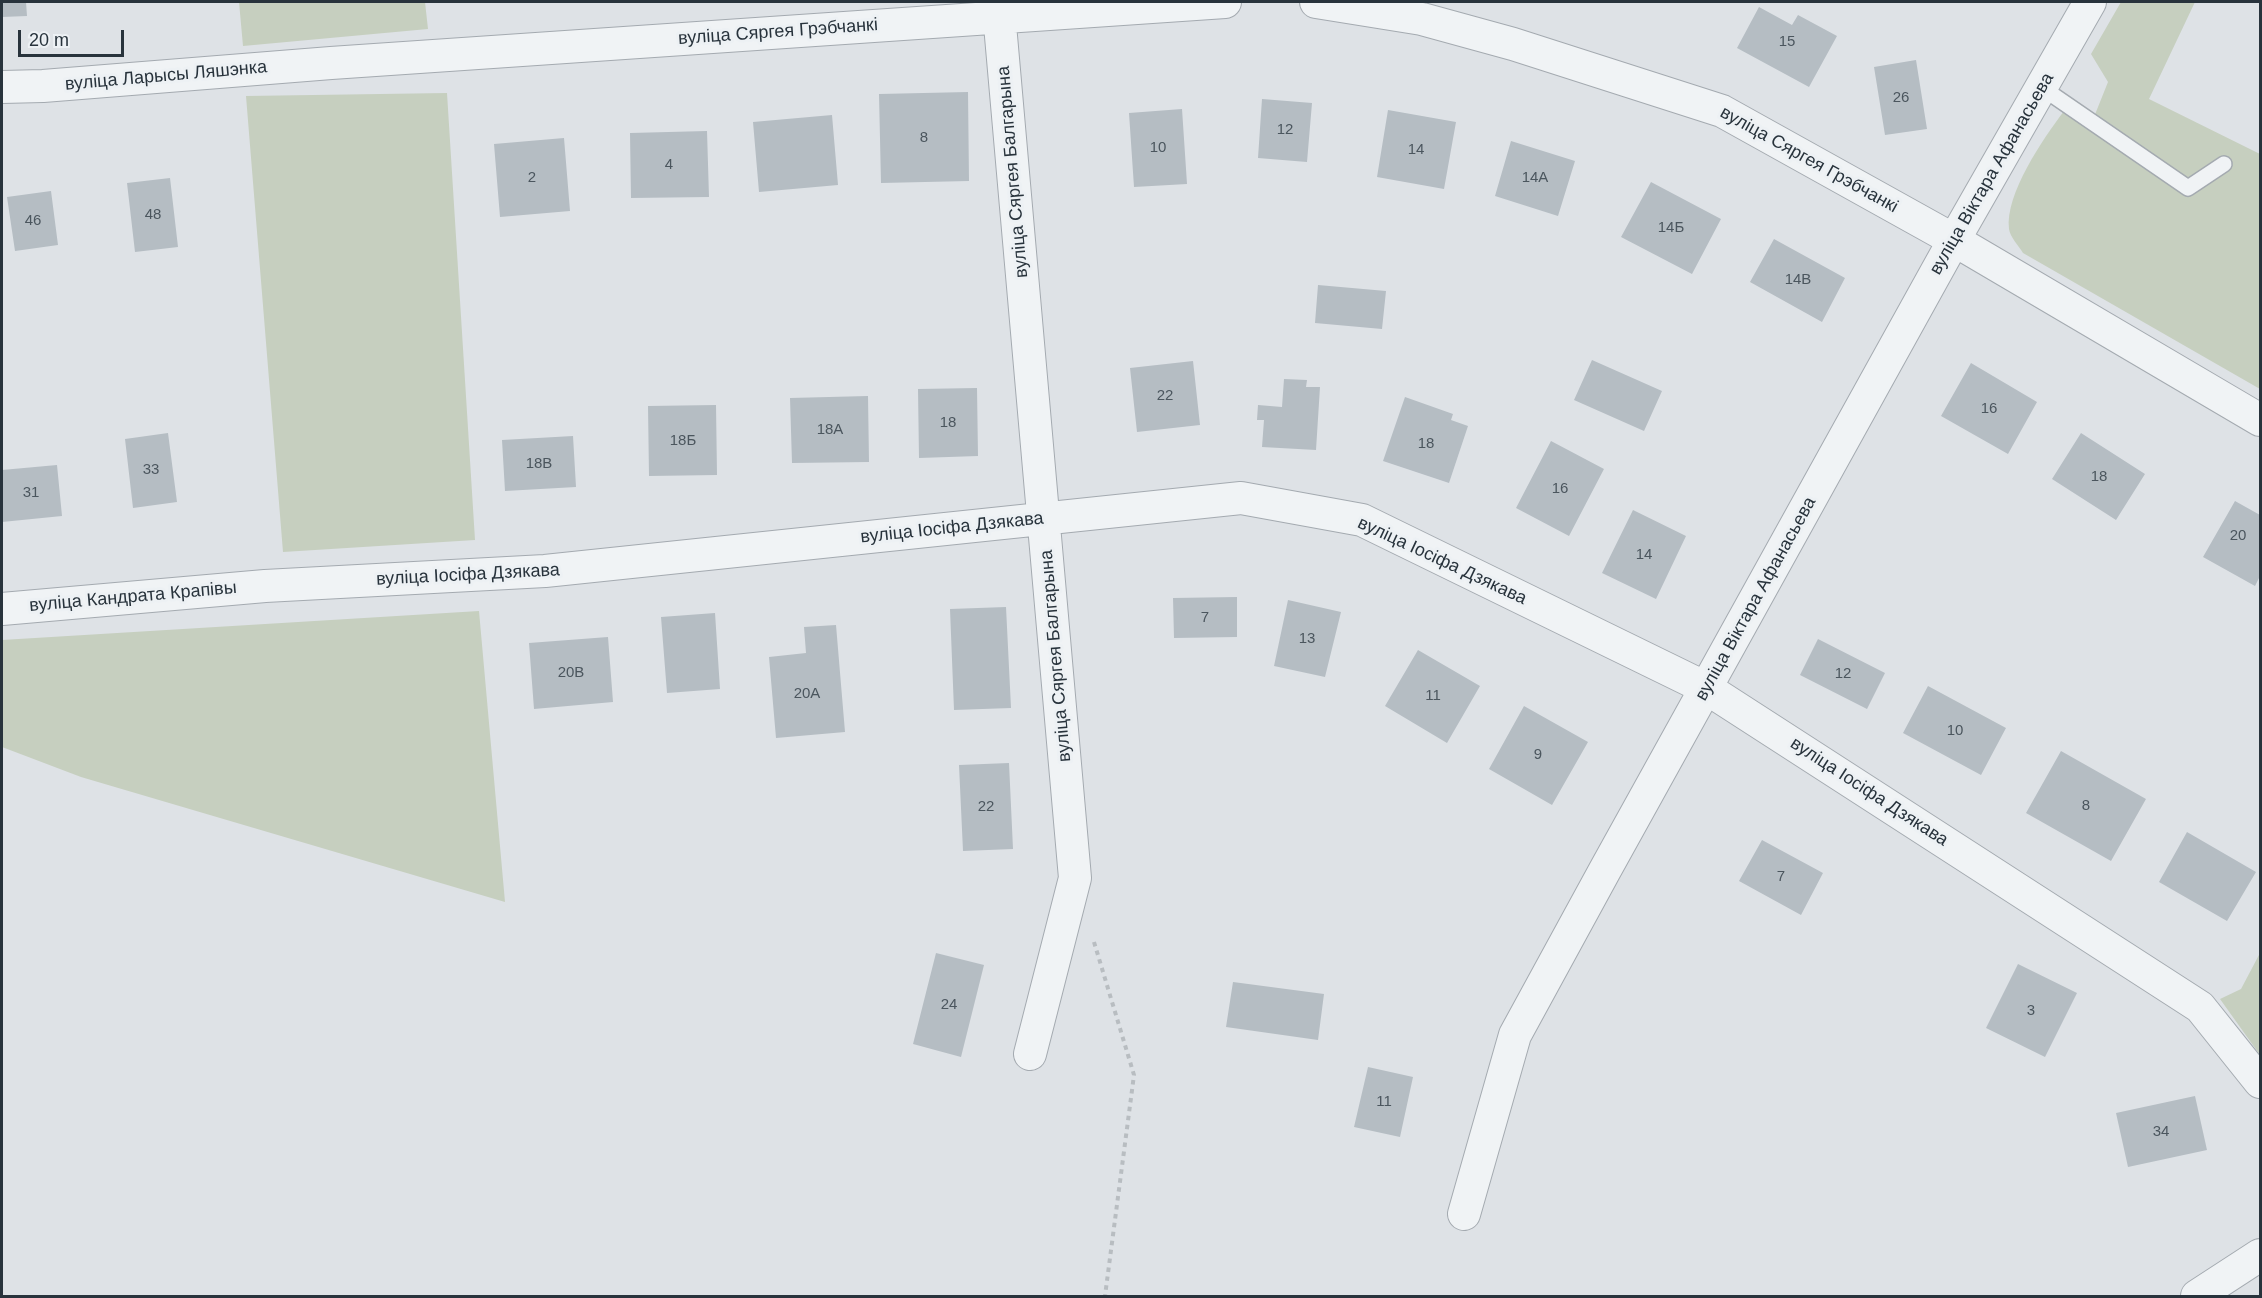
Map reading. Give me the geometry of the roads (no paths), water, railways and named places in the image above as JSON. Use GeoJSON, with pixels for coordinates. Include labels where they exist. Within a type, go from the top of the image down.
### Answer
{"type":"FeatureCollection","features":[{"type":"Feature","properties":{"kind":"street","name":"вуліца Сяргея Грэбчанкі"},"geometry":{"type":"LineString","coordinates":[[331,63],[998,9],[1225,2]]}},
{"type":"Feature","properties":{"kind":"street","name":"вуліца Сяргея Грэбчанкі"},"geometry":{"type":"LineString","coordinates":[[1316,2],[1424,10],[1513,44],[1722,111],[1954,240],[2260,420]]}},
{"type":"Feature","properties":{"kind":"street","name":"вуліца Віктара Афанасьева"},"geometry":{"type":"LineString","coordinates":[[1464,1214],[1515,1035],[1954,240],[2090,2]]}},
{"type":"Feature","properties":{"kind":"street","name":"вуліца Сяргея Балгарына"},"geometry":{"type":"LineString","coordinates":[[998,9],[1075,878],[1030,1054]]}},
{"type":"Feature","properties":{"kind":"street","name":"вуліца Ларысы Ляшэнка"},"geometry":{"type":"LineString","coordinates":[[2,87],[42,86],[331,63]]}},
{"type":"Feature","properties":{"kind":"street","name":"вуліца Іосіфа Дзякава"},"geometry":{"type":"LineString","coordinates":[[265,586],[545,571],[1241,498],[1362,520],[1706,688],[2200,1007],[2260,1082]]}},
{"type":"Feature","properties":{"kind":"street","name":"вуліца Кандрата Крапівы"},"geometry":{"type":"LineString","coordinates":[[2,609],[265,586]]}},
{"type":"Feature","properties":{"kind":"street"},"geometry":{"type":"LineString","coordinates":[[2197,1296],[2260,1255]]}},
{"type":"Feature","properties":{"kind":"lane"},"geometry":{"type":"LineString","coordinates":[[2041,87],[2188,188],[2224,164]]}}]}
